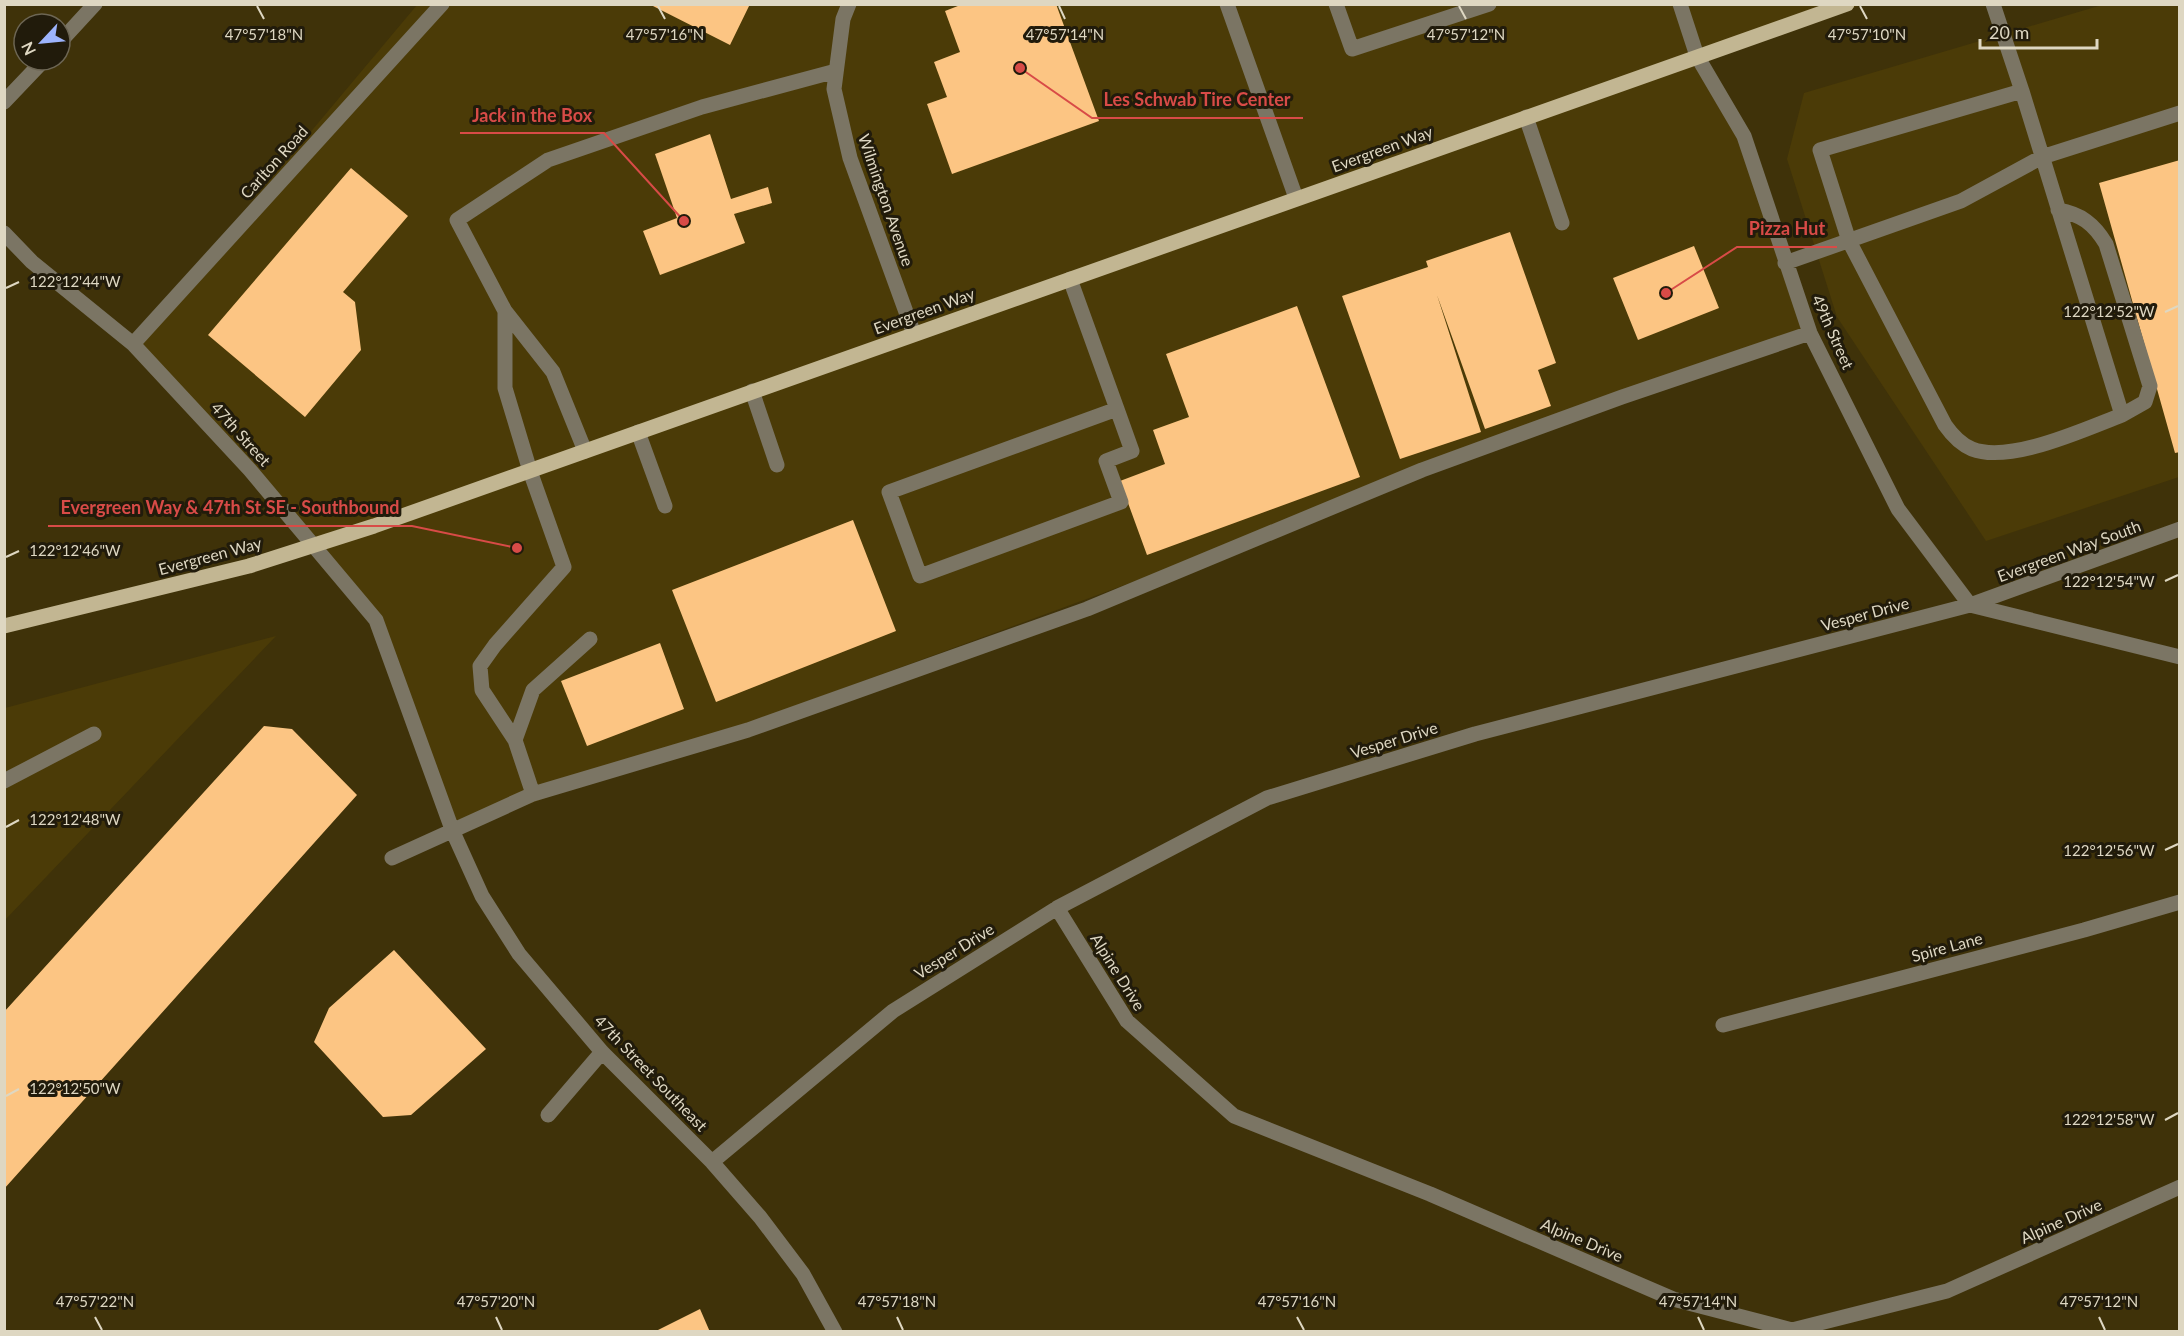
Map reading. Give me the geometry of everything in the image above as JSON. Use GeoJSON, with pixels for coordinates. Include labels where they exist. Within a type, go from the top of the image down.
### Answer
{"type":"FeatureCollection","features":[{"type":"Feature","properties":{"kind":"main road","name":"Evergreen Way"},"geometry":{"type":"LineString","coordinates":[[4,626],[249,566],[314,545],[530,471],[1847,4]]}},
{"type":"Feature","properties":{"kind":"street"},"geometry":{"type":"LineString","coordinates":[[72,29],[95,4]]}},
{"type":"Feature","properties":{"kind":"street","name":"Carlton Road"},"geometry":{"type":"LineString","coordinates":[[133,344],[442,4]]}},
{"type":"Feature","properties":{"kind":"street","name":"Wilmington Avenue"},"geometry":{"type":"LineString","coordinates":[[849,4],[843,19],[834,89],[850,158],[914,334]]}},
{"type":"Feature","properties":{"kind":"street"},"geometry":{"type":"LineString","coordinates":[[1227,4],[1296,198]]}},
{"type":"Feature","properties":{"kind":"street"},"geometry":{"type":"LineString","coordinates":[[1336,4],[1352,49],[1489,4]]}},
{"type":"Feature","properties":{"kind":"street","name":"49th Street"},"geometry":{"type":"LineString","coordinates":[[1680,4],[1697,56],[1744,136],[1810,333],[1898,509],[1970,606]]}},
{"type":"Feature","properties":{"kind":"street"},"geometry":{"type":"LineString","coordinates":[[1993,4],[2122,415]]}},
{"type":"Feature","properties":{"kind":"street"},"geometry":{"type":"LineString","coordinates":[[585,451],[553,372],[505,311],[457,220],[548,160],[702,107],[836,71]]}},
{"type":"Feature","properties":{"kind":"street"},"geometry":{"type":"LineString","coordinates":[[4,102],[33,72]]}},
{"type":"Feature","properties":{"kind":"street"},"geometry":{"type":"LineString","coordinates":[[2022,91],[1820,150],[1849,241],[1945,425],[1956,439],[1971,449],[1989,453],[2007,452],[2042,445],[2122,415],[2145,402],[2150,386],[2106,244],[2087,220],[2073,213],[2058,210]]}},
{"type":"Feature","properties":{"kind":"street"},"geometry":{"type":"LineString","coordinates":[[1785,263],[1961,201],[2042,157],[2180,113]]}},
{"type":"Feature","properties":{"kind":"street"},"geometry":{"type":"LineString","coordinates":[[1526,117],[1562,223]]}},
{"type":"Feature","properties":{"kind":"street","name":"47th Street"},"geometry":{"type":"LineString","coordinates":[[4,233],[32,262],[133,344],[250,470],[376,620],[453,832]]}},
{"type":"Feature","properties":{"kind":"street"},"geometry":{"type":"LineString","coordinates":[[1070,279],[1117,409],[1132,451],[1106,460],[1121,502],[920,576],[889,492],[1117,409]]}},
{"type":"Feature","properties":{"kind":"street"},"geometry":{"type":"LineString","coordinates":[[505,311],[505,388],[530,471],[564,567],[495,645],[480,666],[482,690],[515,740],[533,794]]}},
{"type":"Feature","properties":{"kind":"street"},"geometry":{"type":"LineString","coordinates":[[392,858],[533,794],[748,730],[1087,609],[1422,470],[1622,397],[1810,333]]}},
{"type":"Feature","properties":{"kind":"street"},"geometry":{"type":"LineString","coordinates":[[752,391],[777,465]]}},
{"type":"Feature","properties":{"kind":"street"},"geometry":{"type":"LineString","coordinates":[[638,432],[665,506]]}},
{"type":"Feature","properties":{"kind":"street","name":"Evergreen Way South"},"geometry":{"type":"LineString","coordinates":[[1970,606],[2180,529]]}},
{"type":"Feature","properties":{"kind":"street","name":"Vesper Drive"},"geometry":{"type":"LineString","coordinates":[[712,1162],[893,1011],[1057,908],[1267,798],[1475,734],[1970,606],[2180,657]]}},
{"type":"Feature","properties":{"kind":"street"},"geometry":{"type":"LineString","coordinates":[[515,740],[533,690],[590,639]]}},
{"type":"Feature","properties":{"kind":"street"},"geometry":{"type":"LineString","coordinates":[[4,781],[94,734]]}},
{"type":"Feature","properties":{"kind":"street","name":"47th Street Southeast"},"geometry":{"type":"LineString","coordinates":[[453,832],[482,896],[519,954],[602,1052],[712,1162],[760,1216],[803,1274],[835,1332]]}},
{"type":"Feature","properties":{"kind":"street","name":"Spire Lane"},"geometry":{"type":"LineString","coordinates":[[1723,1025],[2084,930],[2180,902]]}},
{"type":"Feature","properties":{"kind":"street","name":"Alpine Drive"},"geometry":{"type":"LineString","coordinates":[[1057,908],[1127,1022],[1234,1116],[1430,1194],[1673,1299],[1792,1330],[1947,1291],[2180,1187]]}},
{"type":"Feature","properties":{"kind":"street"},"geometry":{"type":"LineString","coordinates":[[548,1115],[602,1052]]}},
{"type":"Feature","properties":{"kind":"shaded area"},"geometry":{"type":"Polygon","coordinates":[[[417,5],[1862,5],[1700,61],[1744,136],[1810,333],[453,832],[383,635],[133,344],[417,5]]]}},
{"type":"Feature","properties":{"kind":"shaded area"},"geometry":{"type":"Polygon","coordinates":[[[2102,5],[2179,5],[2179,477],[1986,541],[1837,317],[1787,159],[1804,93],[2102,5]]]}},
{"type":"Feature","properties":{"kind":"shaded area"},"geometry":{"type":"Polygon","coordinates":[[[276,636],[5,920],[5,708],[276,636]]]}},
{"type":"Feature","properties":{"kind":"building"},"geometry":{"type":"Polygon","coordinates":[[[649,4],[750,4],[730,45],[649,4]]]}},
{"type":"Feature","properties":{"kind":"building"},"geometry":{"type":"Polygon","coordinates":[[[963,4],[1056,4],[1099,121],[952,174],[927,104],[947,97],[934,62],[960,52],[945,11],[963,4]]]}},
{"type":"Feature","properties":{"kind":"building"},"geometry":{"type":"Polygon","coordinates":[[[710,134],[731,199],[768,187],[772,203],[734,214],[745,243],[660,275],[643,231],[677,218],[655,154],[710,134]]]}},
{"type":"Feature","properties":{"kind":"building"},"geometry":{"type":"Polygon","coordinates":[[[2180,160],[2180,452],[2175,453],[2099,183],[2180,160]]]}},
{"type":"Feature","properties":{"kind":"building"},"geometry":{"type":"Polygon","coordinates":[[[351,168],[408,216],[343,292],[355,302],[361,350],[305,417],[208,335],[351,168]]]}},
{"type":"Feature","properties":{"kind":"building"},"geometry":{"type":"Polygon","coordinates":[[[1510,232],[1556,363],[1538,370],[1551,406],[1485,429],[1437,295],[1481,432],[1400,459],[1342,296],[1428,267],[1426,261],[1510,232]]]}},
{"type":"Feature","properties":{"kind":"building"},"geometry":{"type":"Polygon","coordinates":[[[1694,246],[1719,308],[1638,340],[1613,278],[1694,246]]]}},
{"type":"Feature","properties":{"kind":"building"},"geometry":{"type":"Polygon","coordinates":[[[1297,306],[1360,477],[1147,555],[1120,481],[1165,464],[1153,430],[1189,417],[1166,354],[1297,306]]]}},
{"type":"Feature","properties":{"kind":"building"},"geometry":{"type":"Polygon","coordinates":[[[853,520],[896,631],[716,702],[672,590],[853,520]]]}},
{"type":"Feature","properties":{"kind":"building"},"geometry":{"type":"Polygon","coordinates":[[[660,643],[684,709],[587,746],[561,681],[660,643]]]}},
{"type":"Feature","properties":{"kind":"building"},"geometry":{"type":"Polygon","coordinates":[[[264,726],[292,729],[357,795],[4,1189],[4,1012],[264,726]]]}},
{"type":"Feature","properties":{"kind":"building"},"geometry":{"type":"Polygon","coordinates":[[[394,950],[486,1049],[411,1115],[383,1117],[314,1042],[329,1008],[394,950]]]}},
{"type":"Feature","properties":{"kind":"building"},"geometry":{"type":"Polygon","coordinates":[[[700,1309],[710,1332],[654,1332],[700,1309]]]}},
{"type":"Feature","properties":{"kind":"place","name":"Les Schwab Tire Center"},"geometry":{"type":"Point","coordinates":[1020,68]}},
{"type":"Feature","properties":{"kind":"place","name":"Jack in the Box"},"geometry":{"type":"Point","coordinates":[684,221]}},
{"type":"Feature","properties":{"kind":"place","name":"Pizza Hut"},"geometry":{"type":"Point","coordinates":[1666,293]}},
{"type":"Feature","properties":{"kind":"place","name":"Evergreen Way & 47th St SE - Southbound"},"geometry":{"type":"Point","coordinates":[517,548]}}]}
